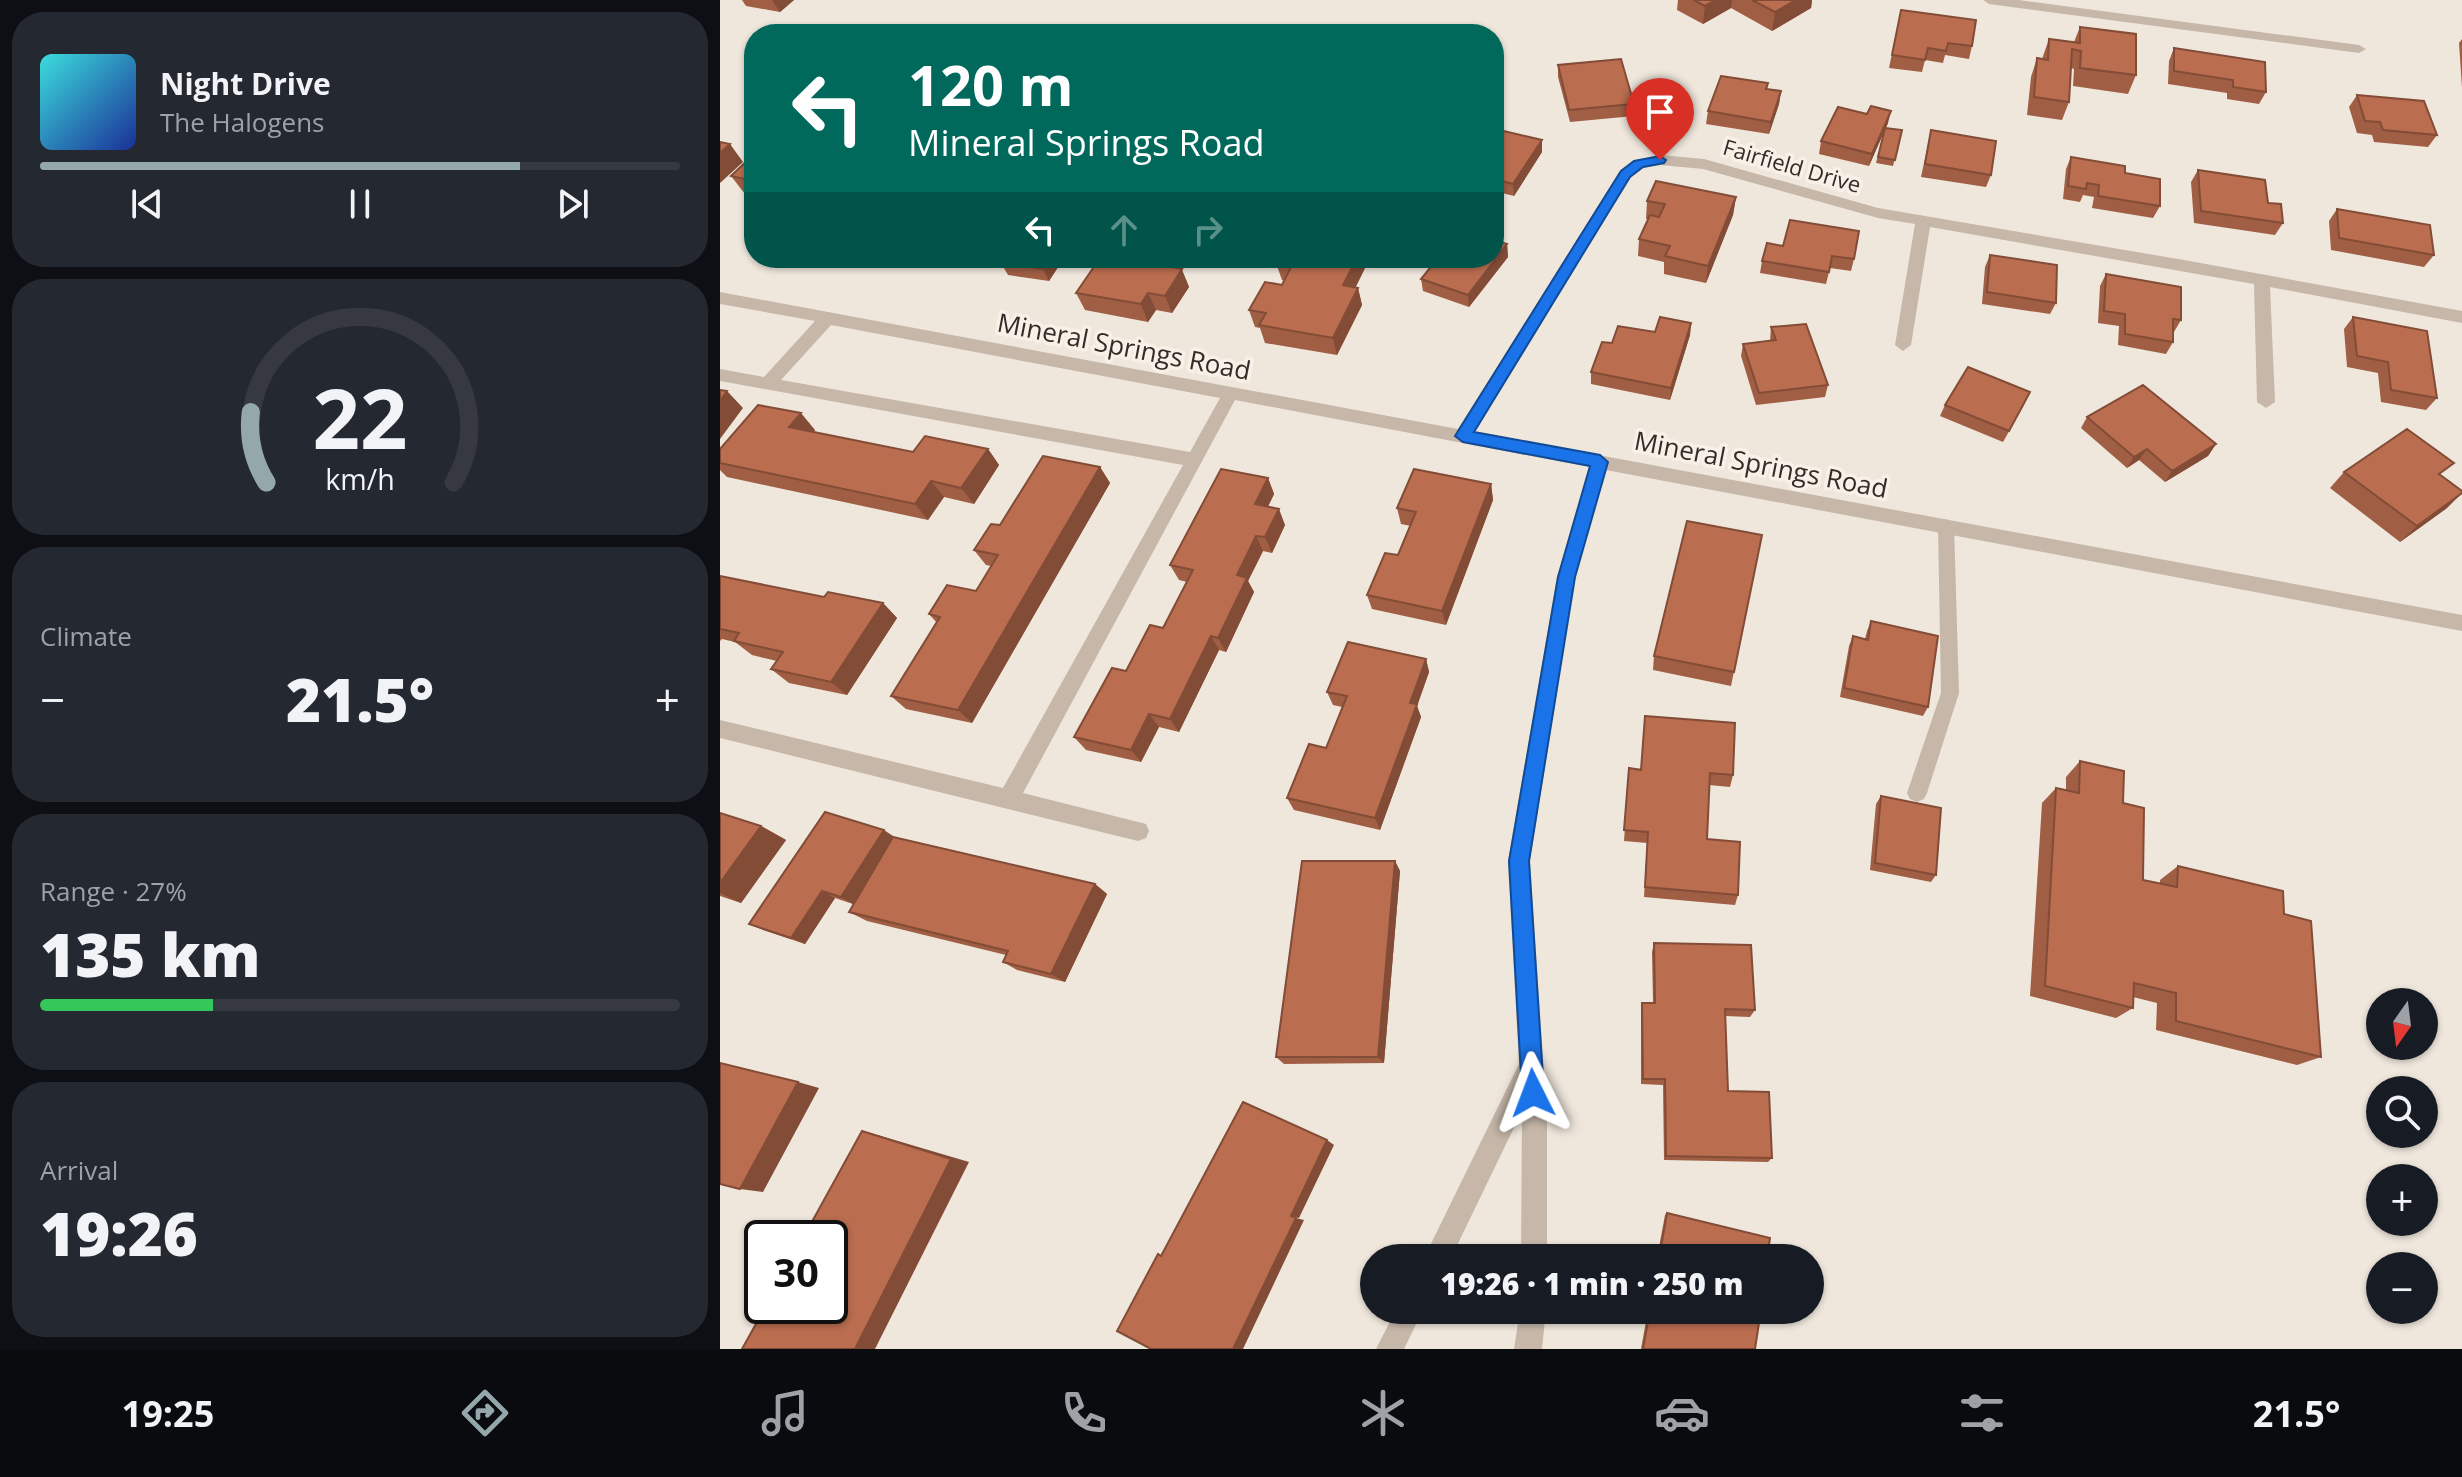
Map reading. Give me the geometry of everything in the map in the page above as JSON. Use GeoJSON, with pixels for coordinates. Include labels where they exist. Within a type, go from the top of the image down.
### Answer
{"type":"FeatureCollection","features":[{"type":"Feature","properties":{"kind":"street"},"geometry":{"type":"LineString","coordinates":[[1989,0],[2359,49]]}},
{"type":"Feature","properties":{"kind":"street","name":"Fairfield Drive"},"geometry":{"type":"LineString","coordinates":[[1463,436],[1625,174],[1639,164],[1660,160],[1704,164],[1878,213],[2184,265],[2462,317]]}},
{"type":"Feature","properties":{"kind":"street"},"geometry":{"type":"LineString","coordinates":[[1903,345],[1923,221]]}},
{"type":"Feature","properties":{"kind":"street"},"geometry":{"type":"LineString","coordinates":[[2262,281],[2266,402]]}},
{"type":"Feature","properties":{"kind":"street","name":"Mineral Springs Road"},"geometry":{"type":"LineString","coordinates":[[720,298],[2462,623]]}},
{"type":"Feature","properties":{"kind":"street"},"geometry":{"type":"LineString","coordinates":[[767,384],[828,318]]}},
{"type":"Feature","properties":{"kind":"street"},"geometry":{"type":"LineString","coordinates":[[720,375],[1195,460]]}},
{"type":"Feature","properties":{"kind":"street"},"geometry":{"type":"LineString","coordinates":[[1008,800],[1231,393]]}},
{"type":"Feature","properties":{"kind":"street"},"geometry":{"type":"LineString","coordinates":[[1534,1244],[1535,1121],[1519,861],[1566,577],[1600,462]]}},
{"type":"Feature","properties":{"kind":"street"},"geometry":{"type":"LineString","coordinates":[[720,729],[1138,831]]}},
{"type":"Feature","properties":{"kind":"street"},"geometry":{"type":"LineString","coordinates":[[1444,1244],[1531,1064]]}},
{"type":"Feature","properties":{"kind":"street"},"geometry":{"type":"LineString","coordinates":[[1390,1349],[1403,1324]]}},
{"type":"Feature","properties":{"kind":"street"},"geometry":{"type":"LineString","coordinates":[[1528,1349],[1531,1324]]}},
{"type":"Feature","properties":{"kind":"lane"},"geometry":{"type":"LineString","coordinates":[[1917,793],[1950,693],[1946,526]]}},
{"type":"Feature","properties":{"kind":"building"},"geometry":{"type":"Polygon","coordinates":[[[1694,0],[1716,0],[1705,6],[1694,0]]]}},
{"type":"Feature","properties":{"kind":"building"},"geometry":{"type":"Polygon","coordinates":[[[1752,0],[1796,0],[1775,12],[1752,0]]]}},
{"type":"Feature","properties":{"kind":"building"},"geometry":{"type":"Polygon","coordinates":[[[1901,10],[1976,20],[1972,46],[1948,43],[1946,51],[1928,48],[1925,60],[1892,55],[1901,10]]]}},
{"type":"Feature","properties":{"kind":"building"},"geometry":{"type":"Polygon","coordinates":[[[2080,27],[2136,34],[2136,75],[2080,68],[2081,51],[2072,49],[2069,102],[2034,97],[2037,58],[2048,60],[2049,39],[2080,43],[2080,27]]]}},
{"type":"Feature","properties":{"kind":"building"},"geometry":{"type":"Polygon","coordinates":[[[2174,48],[2265,62],[2266,92],[2233,87],[2233,80],[2174,71],[2174,48]]]}},
{"type":"Feature","properties":{"kind":"building"},"geometry":{"type":"Polygon","coordinates":[[[1621,59],[1634,104],[1569,110],[1558,65],[1621,59]]]}},
{"type":"Feature","properties":{"kind":"building"},"geometry":{"type":"Polygon","coordinates":[[[1721,76],[1768,83],[1766,89],[1781,91],[1771,122],[1708,111],[1721,76]]]}},
{"type":"Feature","properties":{"kind":"building"},"geometry":{"type":"Polygon","coordinates":[[[2357,95],[2424,101],[2437,135],[2383,130],[2380,122],[2365,121],[2357,95]]]}},
{"type":"Feature","properties":{"kind":"building"},"geometry":{"type":"Polygon","coordinates":[[[1871,106],[1891,111],[1872,154],[1821,141],[1838,107],[1867,114],[1871,106]]]}},
{"type":"Feature","properties":{"kind":"building"},"geometry":{"type":"Polygon","coordinates":[[[1885,128],[1902,130],[1895,160],[1878,157],[1885,128]]]}},
{"type":"Feature","properties":{"kind":"building"},"geometry":{"type":"Polygon","coordinates":[[[1931,130],[1996,141],[1991,175],[1925,164],[1931,130]]]}},
{"type":"Feature","properties":{"kind":"building"},"geometry":{"type":"Polygon","coordinates":[[[1504,131],[1542,140],[1513,184],[1504,182],[1504,131]]]}},
{"type":"Feature","properties":{"kind":"building"},"geometry":{"type":"Polygon","coordinates":[[[720,142],[730,144],[720,153],[720,142]]]}},
{"type":"Feature","properties":{"kind":"building"},"geometry":{"type":"Polygon","coordinates":[[[2071,157],[2125,166],[2125,173],[2160,179],[2160,206],[2098,196],[2099,185],[2087,183],[2086,189],[2068,186],[2071,157]]]}},
{"type":"Feature","properties":{"kind":"building"},"geometry":{"type":"Polygon","coordinates":[[[744,164],[744,179],[731,176],[744,164]]]}},
{"type":"Feature","properties":{"kind":"building"},"geometry":{"type":"Polygon","coordinates":[[[2198,170],[2265,180],[2268,203],[2281,204],[2283,223],[2201,211],[2198,170]]]}},
{"type":"Feature","properties":{"kind":"building"},"geometry":{"type":"Polygon","coordinates":[[[1656,181],[1736,197],[1708,266],[1665,256],[1670,246],[1639,239],[1650,215],[1659,217],[1665,204],[1647,201],[1656,181]]]}},
{"type":"Feature","properties":{"kind":"building"},"geometry":{"type":"Polygon","coordinates":[[[2337,209],[2430,225],[2434,255],[2339,238],[2337,209]]]}},
{"type":"Feature","properties":{"kind":"building"},"geometry":{"type":"Polygon","coordinates":[[[1790,220],[1859,231],[1854,259],[1832,256],[1829,272],[1762,261],[1767,243],[1783,246],[1790,220]]]}},
{"type":"Feature","properties":{"kind":"building"},"geometry":{"type":"Polygon","coordinates":[[[1990,255],[2057,265],[2056,303],[1987,292],[1990,255]]]}},
{"type":"Feature","properties":{"kind":"building"},"geometry":{"type":"Polygon","coordinates":[[[1093,268],[1182,269],[1165,296],[1148,293],[1141,304],[1076,293],[1093,268]]]}},
{"type":"Feature","properties":{"kind":"building"},"geometry":{"type":"Polygon","coordinates":[[[1290,268],[1352,268],[1343,285],[1358,288],[1333,338],[1259,325],[1266,313],[1249,310],[1265,282],[1282,285],[1290,268]]]}},
{"type":"Feature","properties":{"kind":"building"},"geometry":{"type":"Polygon","coordinates":[[[1430,268],[1489,268],[1468,295],[1421,279],[1430,268]]]}},
{"type":"Feature","properties":{"kind":"building"},"geometry":{"type":"Polygon","coordinates":[[[2106,274],[2181,287],[2181,320],[2173,319],[2173,342],[2125,334],[2125,314],[2104,311],[2106,274]]]}},
{"type":"Feature","properties":{"kind":"building"},"geometry":{"type":"Polygon","coordinates":[[[1660,317],[1691,323],[1671,388],[1591,372],[1602,342],[1612,343],[1618,326],[1655,332],[1660,317]]]}},
{"type":"Feature","properties":{"kind":"building"},"geometry":{"type":"Polygon","coordinates":[[[2353,317],[2427,331],[2437,398],[2391,390],[2388,362],[2357,356],[2353,317]]]}},
{"type":"Feature","properties":{"kind":"building"},"geometry":{"type":"Polygon","coordinates":[[[1806,324],[1828,385],[1759,393],[1743,344],[1776,340],[1771,327],[1806,324]]]}},
{"type":"Feature","properties":{"kind":"building"},"geometry":{"type":"Polygon","coordinates":[[[1968,367],[2030,392],[2009,431],[1945,405],[1968,367]]]}},
{"type":"Feature","properties":{"kind":"building"},"geometry":{"type":"Polygon","coordinates":[[[2143,385],[2216,444],[2172,471],[2147,449],[2134,457],[2087,417],[2143,385]]]}},
{"type":"Feature","properties":{"kind":"building"},"geometry":{"type":"Polygon","coordinates":[[[758,405],[801,413],[789,427],[913,452],[925,436],[988,449],[961,488],[931,481],[915,504],[720,463],[720,449],[758,405]]]}},
{"type":"Feature","properties":{"kind":"building"},"geometry":{"type":"Polygon","coordinates":[[[2407,429],[2454,463],[2439,474],[2462,491],[2417,526],[2344,472],[2407,429]]]}},
{"type":"Feature","properties":{"kind":"building"},"geometry":{"type":"Polygon","coordinates":[[[1043,456],[1100,467],[958,710],[891,696],[940,617],[929,614],[947,585],[976,591],[998,555],[974,550],[991,524],[1000,525],[1043,456]]]}},
{"type":"Feature","properties":{"kind":"building"},"geometry":{"type":"Polygon","coordinates":[[[1221,469],[1268,478],[1255,504],[1279,509],[1265,537],[1256,536],[1237,575],[1247,578],[1218,638],[1211,636],[1170,719],[1149,714],[1131,750],[1074,737],[1112,668],[1126,671],[1150,625],[1163,628],[1193,570],[1170,565],[1221,469]]]}},
{"type":"Feature","properties":{"kind":"building"},"geometry":{"type":"Polygon","coordinates":[[[1414,469],[1491,484],[1442,611],[1367,595],[1385,553],[1398,555],[1416,512],[1397,508],[1414,469]]]}},
{"type":"Feature","properties":{"kind":"building"},"geometry":{"type":"Polygon","coordinates":[[[1687,521],[1762,535],[1734,672],[1654,656],[1687,521]]]}},
{"type":"Feature","properties":{"kind":"building"},"geometry":{"type":"Polygon","coordinates":[[[720,576],[824,597],[828,592],[883,603],[831,682],[771,669],[783,652],[734,641],[739,633],[720,629],[720,576]]]}},
{"type":"Feature","properties":{"kind":"building"},"geometry":{"type":"Polygon","coordinates":[[[1871,621],[1938,636],[1928,707],[1844,688],[1853,636],[1868,640],[1871,621]]]}},
{"type":"Feature","properties":{"kind":"building"},"geometry":{"type":"Polygon","coordinates":[[[1348,642],[1426,659],[1410,703],[1417,704],[1375,818],[1287,798],[1309,744],[1326,748],[1347,696],[1327,692],[1348,642]]]}},
{"type":"Feature","properties":{"kind":"building"},"geometry":{"type":"Polygon","coordinates":[[[1645,716],[1735,723],[1733,775],[1710,773],[1707,839],[1740,842],[1738,895],[1645,887],[1648,832],[1624,830],[1629,768],[1641,770],[1645,716]]]}},
{"type":"Feature","properties":{"kind":"building"},"geometry":{"type":"Polygon","coordinates":[[[2080,761],[2124,771],[2123,803],[2144,808],[2143,880],[2177,887],[2178,866],[2283,891],[2284,914],[2311,921],[2321,1057],[2176,1021],[2176,993],[2134,983],[2133,1008],[2045,986],[2056,788],[2079,793],[2080,761]]]}},
{"type":"Feature","properties":{"kind":"building"},"geometry":{"type":"Polygon","coordinates":[[[1881,796],[1941,808],[1936,875],[1875,863],[1881,796]]]}},
{"type":"Feature","properties":{"kind":"building"},"geometry":{"type":"Polygon","coordinates":[[[825,812],[884,830],[841,897],[822,891],[791,938],[749,924],[825,812]]]}},
{"type":"Feature","properties":{"kind":"building"},"geometry":{"type":"Polygon","coordinates":[[[720,813],[761,826],[720,883],[720,813]]]}},
{"type":"Feature","properties":{"kind":"building"},"geometry":{"type":"Polygon","coordinates":[[[893,837],[1095,884],[1051,974],[1003,962],[1008,951],[849,912],[893,837]]]}},
{"type":"Feature","properties":{"kind":"building"},"geometry":{"type":"Polygon","coordinates":[[[1302,861],[1395,861],[1378,1057],[1276,1057],[1302,861]]]}},
{"type":"Feature","properties":{"kind":"building"},"geometry":{"type":"Polygon","coordinates":[[[1654,943],[1751,945],[1755,1010],[1725,1009],[1728,1091],[1769,1092],[1772,1158],[1666,1156],[1665,1079],[1643,1079],[1642,1003],[1655,1003],[1654,943]]]}},
{"type":"Feature","properties":{"kind":"building"},"geometry":{"type":"Polygon","coordinates":[[[720,1063],[798,1082],[740,1189],[720,1184],[720,1063]]]}},
{"type":"Feature","properties":{"kind":"building"},"geometry":{"type":"Polygon","coordinates":[[[1243,1102],[1327,1140],[1291,1216],[1296,1218],[1233,1349],[1151,1349],[1117,1331],[1243,1102]]]}},
{"type":"Feature","properties":{"kind":"building"},"geometry":{"type":"Polygon","coordinates":[[[862,1131],[951,1159],[855,1349],[742,1349],[756,1324],[848,1324],[848,1220],[813,1220],[862,1131]]]}},
{"type":"Feature","properties":{"kind":"building"},"geometry":{"type":"Polygon","coordinates":[[[1667,1213],[1770,1238],[1769,1244],[1661,1244],[1667,1213]]]}},
{"type":"Feature","properties":{"kind":"building"},"geometry":{"type":"Polygon","coordinates":[[[1647,1324],[1759,1324],[1755,1349],[1643,1349],[1647,1324]]]}},
{"type":"Feature","properties":{"kind":"route"},"geometry":{"type":"LineString","coordinates":[[1533,1093],[1519,861],[1566,577],[1600,462],[1463,436],[1625,174],[1639,164],[1660,160]]}}]}
